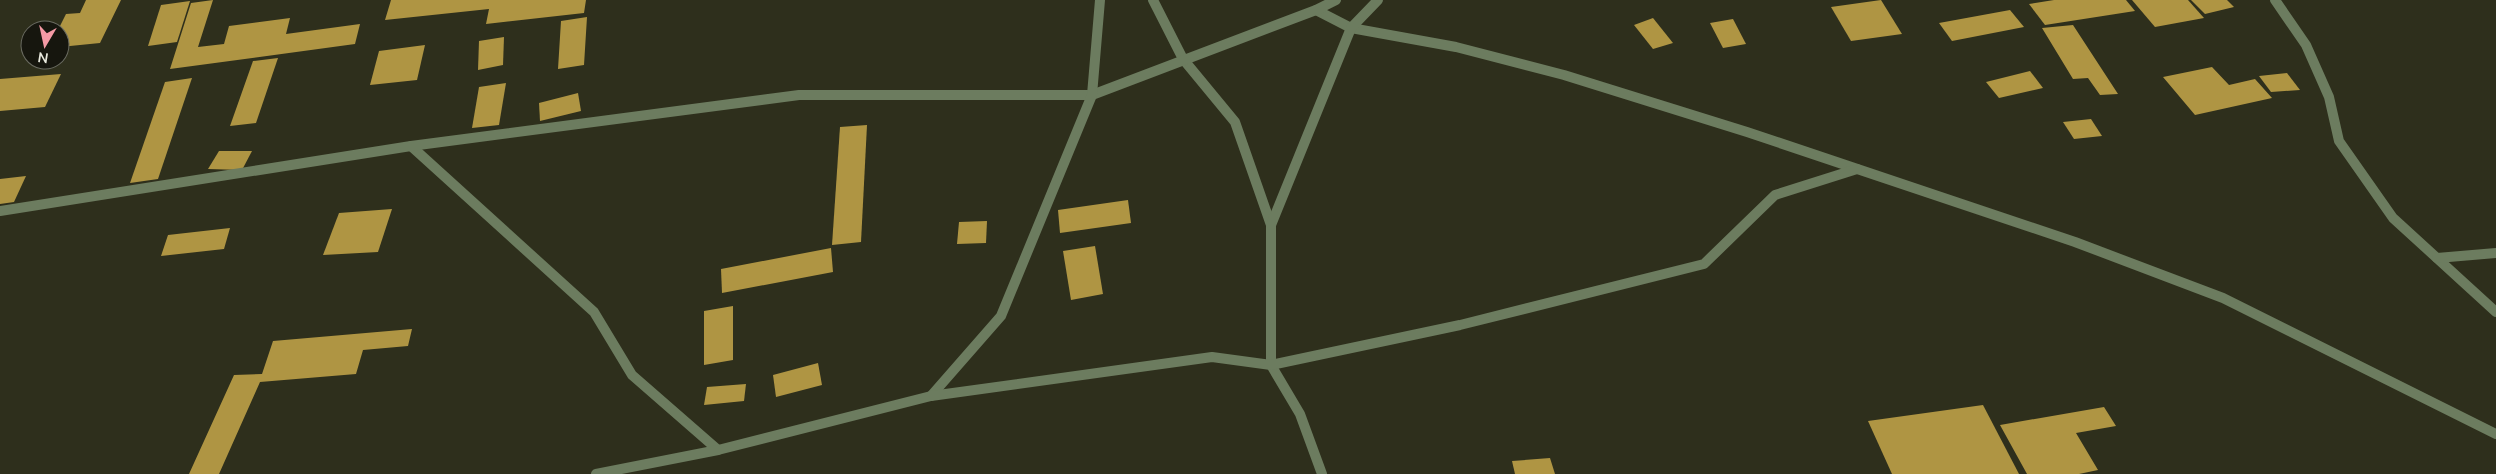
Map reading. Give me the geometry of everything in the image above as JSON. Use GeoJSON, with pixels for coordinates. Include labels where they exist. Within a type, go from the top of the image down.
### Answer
{"type":"FeatureCollection","features":[{"type":"Feature","properties":{"kind":"street"},"geometry":{"type":"LineString","coordinates":[[931,396],[1001,316],[1092,96],[1100,0]]}},
{"type":"Feature","properties":{"kind":"street"},"geometry":{"type":"LineString","coordinates":[[1154,0],[1183,59],[1235,122],[1271,225],[1270,365],[1300,414],[1322,474]]}},
{"type":"Feature","properties":{"kind":"street"},"geometry":{"type":"LineString","coordinates":[[0,212],[412,146],[799,95],[1092,96],[1183,59],[1316,10],[1336,0]]}},
{"type":"Feature","properties":{"kind":"street"},"geometry":{"type":"LineString","coordinates":[[1271,225],[1352,28],[1378,0]]}},
{"type":"Feature","properties":{"kind":"street"},"geometry":{"type":"LineString","coordinates":[[2276,0],[2310,53],[2329,97],[2339,140],[2393,218],[2496,312]]}},
{"type":"Feature","properties":{"kind":"street"},"geometry":{"type":"LineString","coordinates":[[1316,10],[1352,28],[1456,48],[1564,75],[1747,132],[2075,242],[2222,298],[2496,434]]}},
{"type":"Feature","properties":{"kind":"street"},"geometry":{"type":"LineString","coordinates":[[412,146],[594,312],[632,375],[718,450]]}},
{"type":"Feature","properties":{"kind":"street"},"geometry":{"type":"LineString","coordinates":[[596,474],[718,450],[931,396],[1212,357],[1270,365],[1460,325],[1704,264],[1775,195],[1857,169]]}},
{"type":"Feature","properties":{"kind":"street"},"geometry":{"type":"LineString","coordinates":[[2437,258],[2496,253]]}},
{"type":"Feature","properties":{"kind":"building"},"geometry":{"type":"Polygon","coordinates":[[[86,0],[121,0],[100,43],[70,46],[70,20],[63,20],[66,14],[80,13],[86,0]]]}},
{"type":"Feature","properties":{"kind":"building"},"geometry":{"type":"Polygon","coordinates":[[[213,0],[198,47],[224,44],[229,26],[290,18],[286,34],[360,24],[355,44],[170,69],[191,3],[213,0]]]}},
{"type":"Feature","properties":{"kind":"building"},"geometry":{"type":"Polygon","coordinates":[[[391,0],[586,0],[584,13],[486,24],[489,9],[385,20],[391,0]]]}},
{"type":"Feature","properties":{"kind":"building"},"geometry":{"type":"Polygon","coordinates":[[[1881,0],[1902,34],[1851,41],[1831,7],[1881,0]]]}},
{"type":"Feature","properties":{"kind":"building"},"geometry":{"type":"Polygon","coordinates":[[[2054,0],[2126,0],[2135,11],[2045,25],[2029,4],[2054,0]]]}},
{"type":"Feature","properties":{"kind":"building"},"geometry":{"type":"Polygon","coordinates":[[[2132,0],[2188,0],[2204,18],[2155,27],[2132,0]]]}},
{"type":"Feature","properties":{"kind":"building"},"geometry":{"type":"Polygon","coordinates":[[[2191,0],[2227,0],[2234,7],[2205,14],[2191,0]]]}},
{"type":"Feature","properties":{"kind":"building"},"geometry":{"type":"Polygon","coordinates":[[[190,1],[177,42],[148,46],[161,5],[190,1]]]}},
{"type":"Feature","properties":{"kind":"building"},"geometry":{"type":"Polygon","coordinates":[[[2010,10],[2024,27],[1952,41],[1939,23],[2010,10]]]}},
{"type":"Feature","properties":{"kind":"building"},"geometry":{"type":"Polygon","coordinates":[[[587,17],[584,65],[558,69],[561,21],[587,17]]]}},
{"type":"Feature","properties":{"kind":"building"},"geometry":{"type":"Polygon","coordinates":[[[1653,18],[1673,43],[1653,49],[1634,25],[1653,18]]]}},
{"type":"Feature","properties":{"kind":"building"},"geometry":{"type":"Polygon","coordinates":[[[1733,19],[1746,44],[1723,48],[1710,23],[1733,19]]]}},
{"type":"Feature","properties":{"kind":"building"},"geometry":{"type":"Polygon","coordinates":[[[2073,25],[2118,94],[2100,95],[2088,78],[2073,79],[2042,28],[2073,25]]]}},
{"type":"Feature","properties":{"kind":"building"},"geometry":{"type":"Polygon","coordinates":[[[504,37],[503,65],[478,70],[479,41],[504,37]]]}},
{"type":"Feature","properties":{"kind":"building"},"geometry":{"type":"Polygon","coordinates":[[[425,45],[417,80],[370,85],[379,51],[425,45]]]}},
{"type":"Feature","properties":{"kind":"building"},"geometry":{"type":"Polygon","coordinates":[[[278,58],[256,123],[230,126],[253,61],[278,58]]]}},
{"type":"Feature","properties":{"kind":"building"},"geometry":{"type":"Polygon","coordinates":[[[2212,67],[2229,85],[2255,79],[2272,98],[2195,115],[2163,77],[2212,67]]]}},
{"type":"Feature","properties":{"kind":"building"},"geometry":{"type":"Polygon","coordinates":[[[2030,71],[2043,88],[1999,98],[1986,82],[2030,71]]]}},
{"type":"Feature","properties":{"kind":"building"},"geometry":{"type":"Polygon","coordinates":[[[2287,73],[2300,90],[2271,92],[2259,76],[2287,73]]]}},
{"type":"Feature","properties":{"kind":"building"},"geometry":{"type":"Polygon","coordinates":[[[61,74],[45,107],[0,111],[0,79],[61,74]]]}},
{"type":"Feature","properties":{"kind":"building"},"geometry":{"type":"Polygon","coordinates":[[[192,78],[158,179],[130,183],[165,82],[192,78]]]}},
{"type":"Feature","properties":{"kind":"building"},"geometry":{"type":"Polygon","coordinates":[[[506,83],[499,125],[472,128],[479,87],[506,83]]]}},
{"type":"Feature","properties":{"kind":"building"},"geometry":{"type":"Polygon","coordinates":[[[578,93],[581,111],[540,121],[539,103],[578,93]]]}},
{"type":"Feature","properties":{"kind":"building"},"geometry":{"type":"Polygon","coordinates":[[[2091,119],[2102,136],[2074,139],[2063,122],[2091,119]]]}},
{"type":"Feature","properties":{"kind":"building"},"geometry":{"type":"Polygon","coordinates":[[[867,125],[861,242],[832,245],[840,127],[867,125]]]}},
{"type":"Feature","properties":{"kind":"building"},"geometry":{"type":"Polygon","coordinates":[[[219,151],[252,151],[242,170],[208,169],[219,151]]]}},
{"type":"Feature","properties":{"kind":"building"},"geometry":{"type":"Polygon","coordinates":[[[26,176],[14,202],[0,204],[0,179],[26,176]]]}},
{"type":"Feature","properties":{"kind":"building"},"geometry":{"type":"Polygon","coordinates":[[[1128,200],[1131,223],[1060,233],[1058,210],[1128,200]]]}},
{"type":"Feature","properties":{"kind":"building"},"geometry":{"type":"Polygon","coordinates":[[[392,209],[378,252],[323,255],[339,213],[392,209]]]}},
{"type":"Feature","properties":{"kind":"building"},"geometry":{"type":"Polygon","coordinates":[[[987,221],[986,243],[957,244],[959,222],[987,221]]]}},
{"type":"Feature","properties":{"kind":"building"},"geometry":{"type":"Polygon","coordinates":[[[230,228],[224,249],[161,256],[168,235],[230,228]]]}},
{"type":"Feature","properties":{"kind":"building"},"geometry":{"type":"Polygon","coordinates":[[[1095,246],[1103,294],[1071,300],[1063,251],[1095,246]]]}},
{"type":"Feature","properties":{"kind":"building"},"geometry":{"type":"Polygon","coordinates":[[[831,248],[833,272],[722,293],[721,269],[831,248]]]}},
{"type":"Feature","properties":{"kind":"building"},"geometry":{"type":"Polygon","coordinates":[[[733,306],[733,360],[704,365],[704,311],[733,306]]]}},
{"type":"Feature","properties":{"kind":"building"},"geometry":{"type":"Polygon","coordinates":[[[412,329],[408,346],[363,350],[356,374],[260,382],[219,474],[189,474],[234,375],[262,374],[273,341],[412,329]]]}},
{"type":"Feature","properties":{"kind":"building"},"geometry":{"type":"Polygon","coordinates":[[[818,363],[822,385],[776,397],[773,375],[818,363]]]}},
{"type":"Feature","properties":{"kind":"building"},"geometry":{"type":"Polygon","coordinates":[[[746,384],[744,401],[704,405],[707,387],[746,384]]]}},
{"type":"Feature","properties":{"kind":"building"},"geometry":{"type":"Polygon","coordinates":[[[1983,405],[2019,474],[1892,474],[1868,421],[1983,405]]]}},
{"type":"Feature","properties":{"kind":"building"},"geometry":{"type":"Polygon","coordinates":[[[2104,407],[2116,426],[2076,433],[2098,470],[2079,474],[2027,474],[2000,425],[2104,407]]]}},
{"type":"Feature","properties":{"kind":"building"},"geometry":{"type":"Polygon","coordinates":[[[1550,458],[1555,474],[1515,474],[1512,461],[1550,458]]]}}]}
